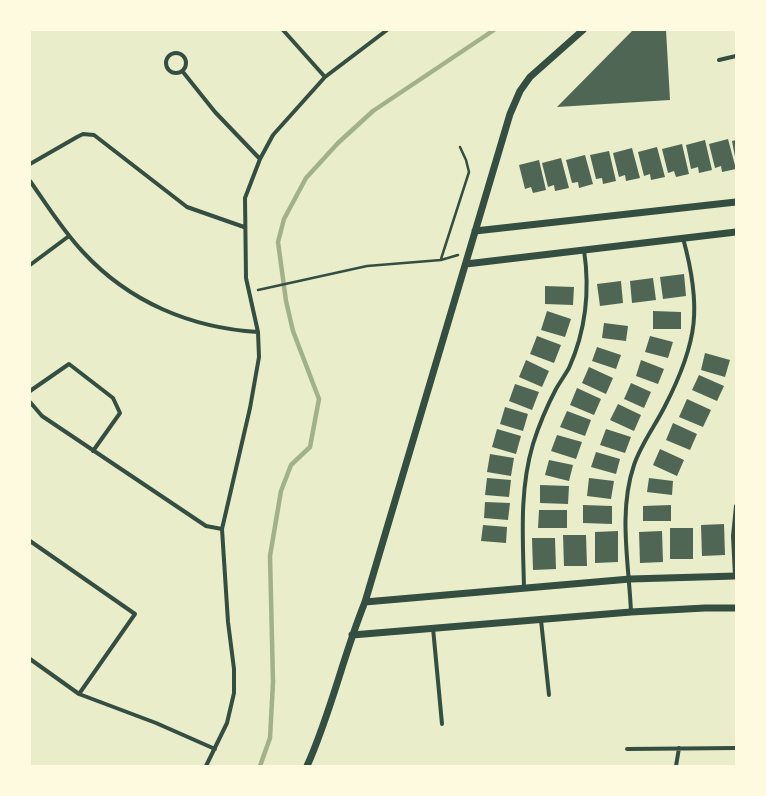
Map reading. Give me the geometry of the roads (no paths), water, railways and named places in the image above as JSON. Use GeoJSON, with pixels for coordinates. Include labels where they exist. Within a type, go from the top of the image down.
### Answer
{"type":"FeatureCollection","features":[{"type":"Feature","properties":{"kind":"street"},"geometry":{"type":"LineString","coordinates":[[282,30],[325,77]]}},
{"type":"Feature","properties":{"kind":"street"},"geometry":{"type":"LineString","coordinates":[[206,766],[231,711],[234,693],[234,669],[228,622],[222,529],[250,408],[259,357],[258,332],[246,278],[244,227],[245,198],[260,159],[273,135],[325,77],[387,30]]}},
{"type":"Feature","properties":{"kind":"street"},"geometry":{"type":"LineString","coordinates":[[307,766],[352,635],[365,602],[501,142],[520,91],[530,77],[583,30]]}},
{"type":"Feature","properties":{"kind":"street"},"geometry":{"type":"LineString","coordinates":[[177,53],[184,56],[187,64],[183,72],[175,74],[168,70],[165,63],[169,55],[177,53]]}},
{"type":"Feature","properties":{"kind":"street"},"geometry":{"type":"LineString","coordinates":[[719,60],[736,56]]}},
{"type":"Feature","properties":{"kind":"street"},"geometry":{"type":"LineString","coordinates":[[183,72],[215,112],[260,159]]}},
{"type":"Feature","properties":{"kind":"street"},"geometry":{"type":"LineString","coordinates":[[30,164],[83,134],[94,135],[188,207],[244,227]]}},
{"type":"Feature","properties":{"kind":"street"},"geometry":{"type":"LineString","coordinates":[[30,181],[82,252],[113,280],[148,303],[189,320],[212,326],[258,332]]}},
{"type":"Feature","properties":{"kind":"street"},"geometry":{"type":"LineString","coordinates":[[475,231],[736,202]]}},
{"type":"Feature","properties":{"kind":"street"},"geometry":{"type":"LineString","coordinates":[[466,264],[736,232]]}},
{"type":"Feature","properties":{"kind":"street"},"geometry":{"type":"LineString","coordinates":[[30,266],[69,236]]}},
{"type":"Feature","properties":{"kind":"street"},"geometry":{"type":"LineString","coordinates":[[632,612],[625,510],[634,465],[685,364],[694,327],[696,303],[691,269],[683,238]]}},
{"type":"Feature","properties":{"kind":"street"},"geometry":{"type":"LineString","coordinates":[[524,588],[522,505],[528,463],[541,422],[556,389],[568,369],[580,339],[587,293],[584,250]]}},
{"type":"Feature","properties":{"kind":"street"},"geometry":{"type":"LineString","coordinates":[[30,391],[69,364],[113,398],[120,413],[94,451]]}},
{"type":"Feature","properties":{"kind":"street"},"geometry":{"type":"LineString","coordinates":[[30,402],[42,416],[206,526],[222,529]]}},
{"type":"Feature","properties":{"kind":"street"},"geometry":{"type":"LineString","coordinates":[[365,602],[630,579],[736,576],[733,536],[736,506]]}},
{"type":"Feature","properties":{"kind":"street"},"geometry":{"type":"LineString","coordinates":[[30,541],[135,614],[78,694]]}},
{"type":"Feature","properties":{"kind":"street"},"geometry":{"type":"LineString","coordinates":[[352,635],[632,612],[736,608]]}},
{"type":"Feature","properties":{"kind":"street"},"geometry":{"type":"LineString","coordinates":[[541,620],[549,695]]}},
{"type":"Feature","properties":{"kind":"street"},"geometry":{"type":"LineString","coordinates":[[434,628],[442,724]]}},
{"type":"Feature","properties":{"kind":"street"},"geometry":{"type":"LineString","coordinates":[[30,659],[78,694],[156,723],[215,749]]}},
{"type":"Feature","properties":{"kind":"street"},"geometry":{"type":"LineString","coordinates":[[676,766],[679,748]]}},
{"type":"Feature","properties":{"kind":"street"},"geometry":{"type":"LineString","coordinates":[[627,749],[736,748]]}},
{"type":"Feature","properties":{"kind":"waterway"},"geometry":{"type":"LineString","coordinates":[[260,766],[270,738],[273,682],[270,556],[281,491],[291,465],[310,447],[319,399],[293,331],[286,301],[278,242],[284,219],[306,178],[338,143],[373,111],[494,30]]}}]}
